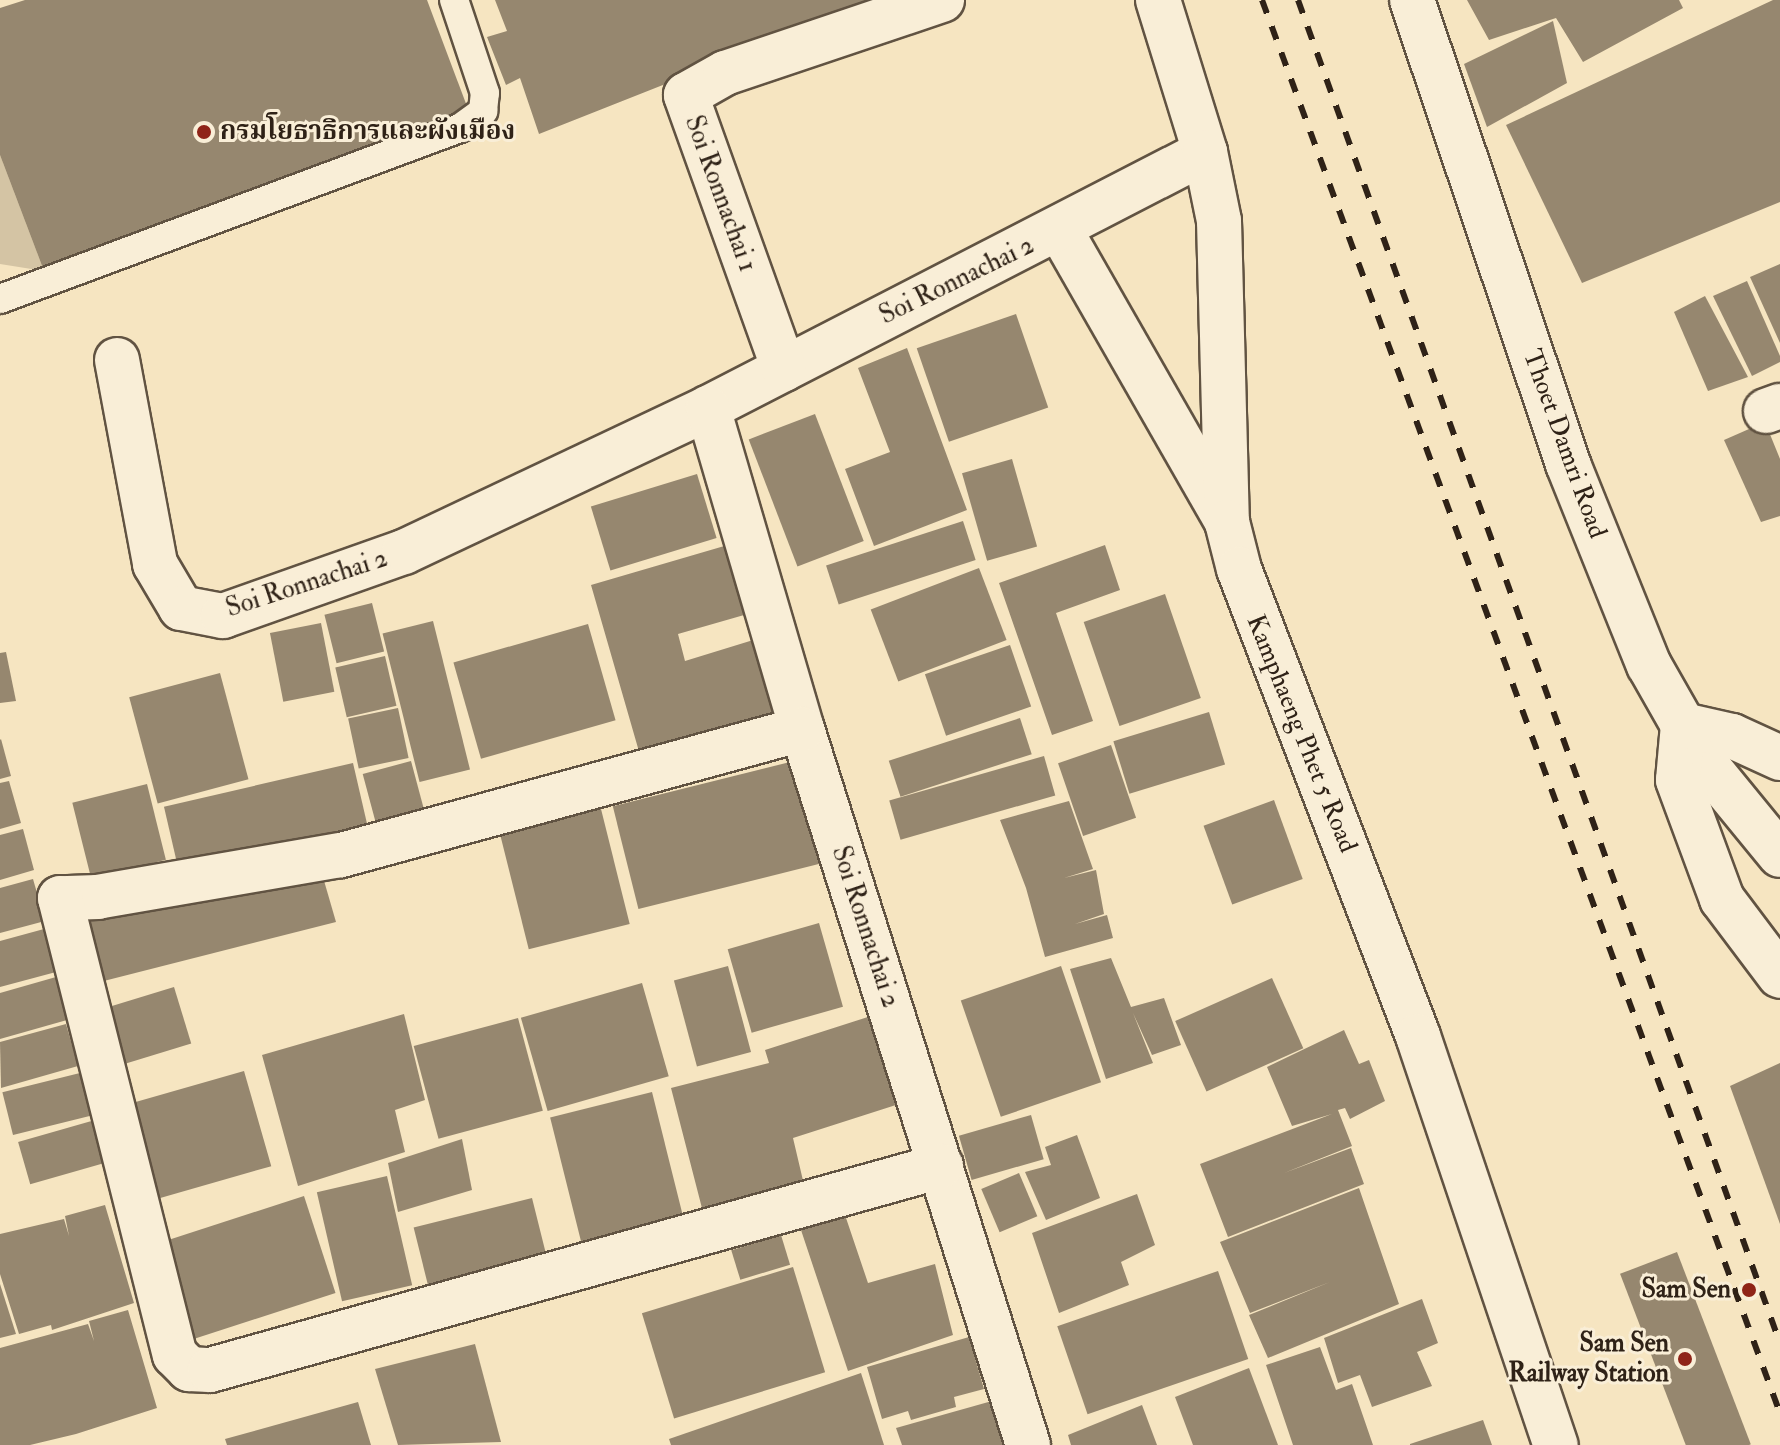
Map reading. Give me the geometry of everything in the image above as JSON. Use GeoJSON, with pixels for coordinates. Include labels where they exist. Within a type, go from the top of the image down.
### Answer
{"type":"FeatureCollection","features":[{"type":"Feature","properties":{"kind":"street","name":"Soi Ronnachai 1"},"geometry":{"type":"LineString","coordinates":[[784,369],[686,95],[725,73],[942,0]]}},
{"type":"Feature","properties":{"kind":"street","name":"Kamphaeng Phet 5 Road"},"geometry":{"type":"LineString","coordinates":[[1158,0],[1205,152],[1224,279],[1227,522],[1252,610],[1418,1036],[1556,1445]]}},
{"type":"Feature","properties":{"kind":"street","name":"Thoet Damri Road"},"geometry":{"type":"LineString","coordinates":[[1412,0],[1568,464],[1649,665],[1704,762],[1780,855]]}},
{"type":"Feature","properties":{"kind":"street","name":"Soi Ronnachai 2"},"geometry":{"type":"LineString","coordinates":[[117,360],[155,564],[181,608],[223,616],[404,552],[708,408],[1060,230],[1205,152]]}},
{"type":"Feature","properties":{"kind":"street"},"geometry":{"type":"LineString","coordinates":[[1060,230],[1227,522]]}},
{"type":"Feature","properties":{"kind":"street","name":"Soi Ronnachai 2"},"geometry":{"type":"LineString","coordinates":[[708,408],[802,729],[1028,1445]]}},
{"type":"Feature","properties":{"kind":"street"},"geometry":{"type":"LineString","coordinates":[[1780,758],[1732,736],[1683,725],[1678,780],[1722,899],[1780,976]]}},
{"type":"Feature","properties":{"kind":"street"},"geometry":{"type":"LineString","coordinates":[[802,729],[340,855],[98,897],[60,898],[175,1355],[189,1369],[210,1370],[941,1166]]}},
{"type":"Feature","properties":{"kind":"lane"},"geometry":{"type":"LineString","coordinates":[[0,299],[460,128],[483,111],[485,93],[454,0]]}},
{"type":"Feature","properties":{"kind":"shaded area"},"geometry":{"type":"Polygon","coordinates":[[[0,155],[44,271],[0,264],[0,155]]]}},
{"type":"Feature","properties":{"kind":"building","name":"กรมโยธาธิการและผังเมือง"},"geometry":{"type":"Polygon","coordinates":[[[25,0],[427,0],[468,109],[44,271],[0,155],[0,8],[25,0]]]}},
{"type":"Feature","properties":{"kind":"building"},"geometry":{"type":"Polygon","coordinates":[[[495,0],[878,0],[539,134],[520,78],[506,85],[487,37],[507,31],[495,0]]]}},
{"type":"Feature","properties":{"kind":"building"},"geometry":{"type":"Polygon","coordinates":[[[1467,0],[1679,0],[1683,8],[1583,62],[1556,18],[1489,40],[1467,0]]]}},
{"type":"Feature","properties":{"kind":"building"},"geometry":{"type":"Polygon","coordinates":[[[1773,0],[1780,0],[1780,202],[1582,283],[1506,125],[1773,0]]]}},
{"type":"Feature","properties":{"kind":"building"},"geometry":{"type":"Polygon","coordinates":[[[1553,21],[1567,83],[1487,127],[1464,64],[1553,21]]]}},
{"type":"Feature","properties":{"kind":"building"},"geometry":{"type":"Polygon","coordinates":[[[1780,264],[1780,343],[1750,277],[1780,264]]]}},
{"type":"Feature","properties":{"kind":"building"},"geometry":{"type":"Polygon","coordinates":[[[1747,281],[1780,356],[1780,362],[1752,376],[1713,296],[1747,281]]]}},
{"type":"Feature","properties":{"kind":"building"},"geometry":{"type":"Polygon","coordinates":[[[1705,296],[1748,377],[1708,391],[1674,312],[1705,296]]]}},
{"type":"Feature","properties":{"kind":"building"},"geometry":{"type":"Polygon","coordinates":[[[1016,314],[1048,408],[949,442],[917,348],[1016,314]]]}},
{"type":"Feature","properties":{"kind":"building"},"geometry":{"type":"Polygon","coordinates":[[[907,348],[967,510],[874,546],[845,469],[890,452],[858,368],[907,348]]]}},
{"type":"Feature","properties":{"kind":"building"},"geometry":{"type":"Polygon","coordinates":[[[815,414],[864,541],[797,566],[749,439],[815,414]]]}},
{"type":"Feature","properties":{"kind":"building"},"geometry":{"type":"Polygon","coordinates":[[[1765,422],[1780,459],[1780,516],[1761,522],[1724,440],[1765,422]]]}},
{"type":"Feature","properties":{"kind":"building"},"geometry":{"type":"Polygon","coordinates":[[[1012,459],[1037,546],[987,561],[962,473],[1012,459]]]}},
{"type":"Feature","properties":{"kind":"building"},"geometry":{"type":"Polygon","coordinates":[[[697,474],[717,538],[610,571],[591,506],[697,474]]]}},
{"type":"Feature","properties":{"kind":"building"},"geometry":{"type":"Polygon","coordinates":[[[963,521],[976,560],[839,604],[826,565],[963,521]]]}},
{"type":"Feature","properties":{"kind":"building"},"geometry":{"type":"Polygon","coordinates":[[[738,542],[758,611],[678,634],[685,661],[763,637],[785,712],[640,755],[591,585],[738,542]]]}},
{"type":"Feature","properties":{"kind":"building"},"geometry":{"type":"Polygon","coordinates":[[[1105,545],[1120,590],[1056,613],[1093,721],[1052,735],[999,583],[1105,545]]]}},
{"type":"Feature","properties":{"kind":"building"},"geometry":{"type":"Polygon","coordinates":[[[979,568],[1007,640],[898,681],[871,610],[979,568]]]}},
{"type":"Feature","properties":{"kind":"building"},"geometry":{"type":"Polygon","coordinates":[[[1165,594],[1201,698],[1119,726],[1084,622],[1165,594]]]}},
{"type":"Feature","properties":{"kind":"building"},"geometry":{"type":"Polygon","coordinates":[[[372,603],[384,652],[337,663],[324,615],[372,603]]]}},
{"type":"Feature","properties":{"kind":"building"},"geometry":{"type":"Polygon","coordinates":[[[433,621],[470,769],[420,782],[383,634],[433,621]]]}},
{"type":"Feature","properties":{"kind":"building"},"geometry":{"type":"Polygon","coordinates":[[[321,623],[334,692],[283,702],[270,633],[321,623]]]}},
{"type":"Feature","properties":{"kind":"building"},"geometry":{"type":"Polygon","coordinates":[[[588,624],[616,720],[481,759],[453,663],[588,624]]]}},
{"type":"Feature","properties":{"kind":"building"},"geometry":{"type":"Polygon","coordinates":[[[1010,645],[1031,706],[946,736],[925,674],[1010,645]]]}},
{"type":"Feature","properties":{"kind":"building"},"geometry":{"type":"Polygon","coordinates":[[[6,652],[16,701],[0,703],[0,653],[6,652]]]}},
{"type":"Feature","properties":{"kind":"building"},"geometry":{"type":"Polygon","coordinates":[[[385,656],[396,706],[347,717],[335,667],[385,656]]]}},
{"type":"Feature","properties":{"kind":"building"},"geometry":{"type":"Polygon","coordinates":[[[220,673],[248,779],[158,804],[129,697],[220,673]]]}},
{"type":"Feature","properties":{"kind":"building"},"geometry":{"type":"Polygon","coordinates":[[[398,708],[409,758],[359,768],[348,719],[398,708]]]}},
{"type":"Feature","properties":{"kind":"building"},"geometry":{"type":"Polygon","coordinates":[[[1209,712],[1225,765],[1129,794],[1113,741],[1209,712]]]}},
{"type":"Feature","properties":{"kind":"building"},"geometry":{"type":"Polygon","coordinates":[[[1020,718],[1032,754],[900,797],[889,761],[1020,718]]]}},
{"type":"Feature","properties":{"kind":"building"},"geometry":{"type":"Polygon","coordinates":[[[0,740],[11,776],[0,779],[0,740]]]}},
{"type":"Feature","properties":{"kind":"building"},"geometry":{"type":"Polygon","coordinates":[[[1111,745],[1136,818],[1083,836],[1058,763],[1111,745]]]}},
{"type":"Feature","properties":{"kind":"building"},"geometry":{"type":"Polygon","coordinates":[[[1044,756],[1055,795],[901,840],[889,800],[1044,756]]]}},
{"type":"Feature","properties":{"kind":"building"},"geometry":{"type":"Polygon","coordinates":[[[802,759],[828,862],[638,909],[613,806],[802,759]]]}},
{"type":"Feature","properties":{"kind":"building"},"geometry":{"type":"Polygon","coordinates":[[[411,761],[424,811],[376,824],[363,774],[411,761]]]}},
{"type":"Feature","properties":{"kind":"building"},"geometry":{"type":"Polygon","coordinates":[[[353,763],[368,826],[179,870],[164,807],[353,763]]]}},
{"type":"Feature","properties":{"kind":"building"},"geometry":{"type":"Polygon","coordinates":[[[9,781],[21,823],[0,829],[0,783],[9,781]]]}},
{"type":"Feature","properties":{"kind":"building"},"geometry":{"type":"Polygon","coordinates":[[[147,784],[166,860],[91,878],[72,803],[147,784]]]}},
{"type":"Feature","properties":{"kind":"building"},"geometry":{"type":"Polygon","coordinates":[[[598,797],[630,924],[529,949],[497,822],[598,797]]]}},
{"type":"Feature","properties":{"kind":"building"},"geometry":{"type":"Polygon","coordinates":[[[1274,800],[1303,879],[1232,905],[1204,826],[1274,800]]]}},
{"type":"Feature","properties":{"kind":"building"},"geometry":{"type":"Polygon","coordinates":[[[1069,801],[1093,869],[1064,878],[1096,870],[1104,914],[1075,924],[1107,915],[1113,938],[1045,957],[1026,888],[1000,820],[1069,801]]]}},
{"type":"Feature","properties":{"kind":"building"},"geometry":{"type":"Polygon","coordinates":[[[23,829],[34,870],[0,880],[0,835],[23,829]]]}},
{"type":"Feature","properties":{"kind":"building"},"geometry":{"type":"Polygon","coordinates":[[[318,860],[336,922],[92,984],[71,912],[318,860]]]}},
{"type":"Feature","properties":{"kind":"building"},"geometry":{"type":"Polygon","coordinates":[[[33,879],[45,921],[0,933],[0,888],[33,879]]]}},
{"type":"Feature","properties":{"kind":"building"},"geometry":{"type":"Polygon","coordinates":[[[819,923],[843,1007],[752,1033],[728,949],[819,923]]]}},
{"type":"Feature","properties":{"kind":"building"},"geometry":{"type":"Polygon","coordinates":[[[44,929],[56,972],[0,987],[0,941],[44,929]]]}},
{"type":"Feature","properties":{"kind":"building"},"geometry":{"type":"Polygon","coordinates":[[[1111,958],[1131,1007],[1164,998],[1181,1045],[1152,1055],[1133,1013],[1153,1063],[1106,1079],[1070,969],[1111,958]]]}},
{"type":"Feature","properties":{"kind":"building"},"geometry":{"type":"Polygon","coordinates":[[[728,966],[751,1052],[697,1066],[674,980],[728,966]]]}},
{"type":"Feature","properties":{"kind":"building"},"geometry":{"type":"Polygon","coordinates":[[[1061,966],[1101,1082],[1001,1117],[961,1001],[1061,966]]]}},
{"type":"Feature","properties":{"kind":"building"},"geometry":{"type":"Polygon","coordinates":[[[56,977],[67,1020],[0,1039],[0,993],[56,977]]]}},
{"type":"Feature","properties":{"kind":"building"},"geometry":{"type":"Polygon","coordinates":[[[1272,978],[1303,1048],[1206,1091],[1175,1021],[1272,978]]]}},
{"type":"Feature","properties":{"kind":"building"},"geometry":{"type":"Polygon","coordinates":[[[642,983],[669,1076],[548,1111],[521,1018],[642,983]]]}},
{"type":"Feature","properties":{"kind":"building"},"geometry":{"type":"Polygon","coordinates":[[[174,987],[191,1043],[124,1064],[107,1007],[174,987]]]}},
{"type":"Feature","properties":{"kind":"building"},"geometry":{"type":"Polygon","coordinates":[[[404,1014],[425,1100],[395,1110],[405,1152],[298,1186],[262,1055],[404,1014]]]}},
{"type":"Feature","properties":{"kind":"building"},"geometry":{"type":"Polygon","coordinates":[[[871,1016],[899,1104],[793,1138],[805,1189],[704,1216],[671,1088],[769,1063],[765,1050],[871,1016]]]}},
{"type":"Feature","properties":{"kind":"building"},"geometry":{"type":"Polygon","coordinates":[[[518,1018],[543,1111],[439,1139],[414,1046],[518,1018]]]}},
{"type":"Feature","properties":{"kind":"building"},"geometry":{"type":"Polygon","coordinates":[[[66,1024],[78,1066],[1,1088],[0,1042],[66,1024]]]}},
{"type":"Feature","properties":{"kind":"building"},"geometry":{"type":"Polygon","coordinates":[[[1344,1030],[1359,1064],[1369,1060],[1385,1101],[1350,1119],[1345,1108],[1338,1110],[1352,1146],[1284,1173],[1351,1148],[1364,1184],[1228,1237],[1200,1164],[1332,1114],[1292,1126],[1267,1067],[1344,1030]]]}},
{"type":"Feature","properties":{"kind":"building"},"geometry":{"type":"Polygon","coordinates":[[[1780,1063],[1780,1224],[1730,1086],[1780,1063]]]}},
{"type":"Feature","properties":{"kind":"building"},"geometry":{"type":"Polygon","coordinates":[[[244,1071],[271,1166],[146,1202],[119,1107],[244,1071]]]}},
{"type":"Feature","properties":{"kind":"building"},"geometry":{"type":"Polygon","coordinates":[[[80,1073],[91,1116],[13,1135],[2,1092],[80,1073]]]}},
{"type":"Feature","properties":{"kind":"building"},"geometry":{"type":"Polygon","coordinates":[[[652,1092],[684,1220],[582,1245],[550,1117],[652,1092]]]}},
{"type":"Feature","properties":{"kind":"building"},"geometry":{"type":"Polygon","coordinates":[[[1031,1115],[1044,1159],[972,1180],[959,1136],[1031,1115]]]}},
{"type":"Feature","properties":{"kind":"building"},"geometry":{"type":"Polygon","coordinates":[[[95,1120],[107,1162],[30,1184],[18,1142],[95,1120]]]}},
{"type":"Feature","properties":{"kind":"building"},"geometry":{"type":"Polygon","coordinates":[[[1077,1135],[1100,1198],[1046,1220],[1025,1172],[1051,1165],[1045,1147],[1077,1135]]]}},
{"type":"Feature","properties":{"kind":"building"},"geometry":{"type":"Polygon","coordinates":[[[462,1139],[472,1190],[398,1212],[388,1163],[462,1139]]]}},
{"type":"Feature","properties":{"kind":"building"},"geometry":{"type":"Polygon","coordinates":[[[1019,1173],[1037,1216],[1000,1232],[981,1189],[1019,1173]]]}},
{"type":"Feature","properties":{"kind":"building"},"geometry":{"type":"Polygon","coordinates":[[[387,1176],[412,1285],[342,1301],[317,1192],[387,1176]]]}},
{"type":"Feature","properties":{"kind":"building"},"geometry":{"type":"Polygon","coordinates":[[[1359,1188],[1399,1304],[1268,1358],[1249,1315],[1330,1282],[1250,1313],[1220,1242],[1359,1188]]]}},
{"type":"Feature","properties":{"kind":"building"},"geometry":{"type":"Polygon","coordinates":[[[1137,1194],[1155,1245],[1121,1262],[1129,1285],[1059,1313],[1032,1233],[1137,1194]]]}},
{"type":"Feature","properties":{"kind":"building"},"geometry":{"type":"Polygon","coordinates":[[[304,1196],[336,1293],[189,1341],[158,1244],[304,1196]]]}},
{"type":"Feature","properties":{"kind":"building"},"geometry":{"type":"Polygon","coordinates":[[[532,1198],[549,1268],[431,1297],[414,1228],[532,1198]]]}},
{"type":"Feature","properties":{"kind":"building"},"geometry":{"type":"Polygon","coordinates":[[[105,1205],[134,1303],[52,1330],[51,1325],[19,1334],[0,1274],[0,1234],[64,1219],[69,1236],[65,1216],[105,1205]]]}},
{"type":"Feature","properties":{"kind":"building"},"geometry":{"type":"Polygon","coordinates":[[[845,1215],[868,1283],[935,1264],[953,1335],[848,1371],[800,1227],[845,1215]]]}},
{"type":"Feature","properties":{"kind":"building"},"geometry":{"type":"Polygon","coordinates":[[[781,1235],[790,1265],[740,1280],[731,1250],[781,1235]]]}},
{"type":"Feature","properties":{"kind":"building","name":"Sam Sen Railway Station"},"geometry":{"type":"Polygon","coordinates":[[[1677,1252],[1751,1444],[1686,1445],[1620,1274],[1677,1252]]]}},
{"type":"Feature","properties":{"kind":"building"},"geometry":{"type":"Polygon","coordinates":[[[793,1267],[825,1372],[674,1418],[642,1313],[793,1267]]]}},
{"type":"Feature","properties":{"kind":"building"},"geometry":{"type":"Polygon","coordinates":[[[1218,1271],[1248,1359],[1088,1414],[1057,1326],[1218,1271]]]}},
{"type":"Feature","properties":{"kind":"building"},"geometry":{"type":"Polygon","coordinates":[[[0,1284],[16,1334],[0,1338],[0,1284]]]}},
{"type":"Feature","properties":{"kind":"building"},"geometry":{"type":"Polygon","coordinates":[[[1422,1299],[1438,1343],[1417,1352],[1432,1386],[1372,1407],[1360,1375],[1338,1383],[1324,1338],[1422,1299]]]}},
{"type":"Feature","properties":{"kind":"building"},"geometry":{"type":"Polygon","coordinates":[[[128,1310],[157,1408],[30,1445],[0,1445],[0,1348],[88,1324],[94,1341],[89,1321],[128,1310]]]}},
{"type":"Feature","properties":{"kind":"building"},"geometry":{"type":"Polygon","coordinates":[[[969,1337],[984,1389],[954,1397],[956,1407],[911,1420],[908,1411],[882,1419],[867,1367],[969,1337]]]}},
{"type":"Feature","properties":{"kind":"building"},"geometry":{"type":"Polygon","coordinates":[[[475,1344],[501,1442],[398,1445],[375,1369],[475,1344]]]}},
{"type":"Feature","properties":{"kind":"building"},"geometry":{"type":"Polygon","coordinates":[[[1320,1347],[1336,1390],[1352,1384],[1373,1445],[1293,1445],[1266,1365],[1320,1347]]]}},
{"type":"Feature","properties":{"kind":"building"},"geometry":{"type":"Polygon","coordinates":[[[1249,1368],[1278,1445],[1193,1445],[1175,1397],[1249,1368]]]}},
{"type":"Feature","properties":{"kind":"building"},"geometry":{"type":"Polygon","coordinates":[[[861,1373],[884,1445],[671,1445],[669,1439],[861,1373]]]}},
{"type":"Feature","properties":{"kind":"building"},"geometry":{"type":"Polygon","coordinates":[[[992,1401],[1004,1445],[902,1445],[896,1428],[992,1401]]]}},
{"type":"Feature","properties":{"kind":"building"},"geometry":{"type":"Polygon","coordinates":[[[358,1402],[371,1445],[227,1445],[225,1439],[358,1402]]]}},
{"type":"Feature","properties":{"kind":"building"},"geometry":{"type":"Polygon","coordinates":[[[1142,1405],[1157,1445],[1071,1445],[1068,1435],[1142,1405]]]}},
{"type":"Feature","properties":{"kind":"building"},"geometry":{"type":"Polygon","coordinates":[[[1483,1420],[1492,1445],[1410,1445],[1410,1444],[1483,1420]]]}},
{"type":"Feature","properties":{"kind":"railway"},"geometry":{"type":"LineString","coordinates":[[1262,0],[1780,1413]]}},
{"type":"Feature","properties":{"kind":"railway"},"geometry":{"type":"LineString","coordinates":[[1298,0],[1780,1343]]}},
{"type":"Feature","properties":{"kind":"place","name":"กรมโยธาธิการและผังเมือง"},"geometry":{"type":"Point","coordinates":[204,132]}},
{"type":"Feature","properties":{"kind":"place","name":"Sam Sen"},"geometry":{"type":"Point","coordinates":[1749,1290]}},
{"type":"Feature","properties":{"kind":"place","name":"Sam Sen Railway Station"},"geometry":{"type":"Point","coordinates":[1685,1359]}}]}
